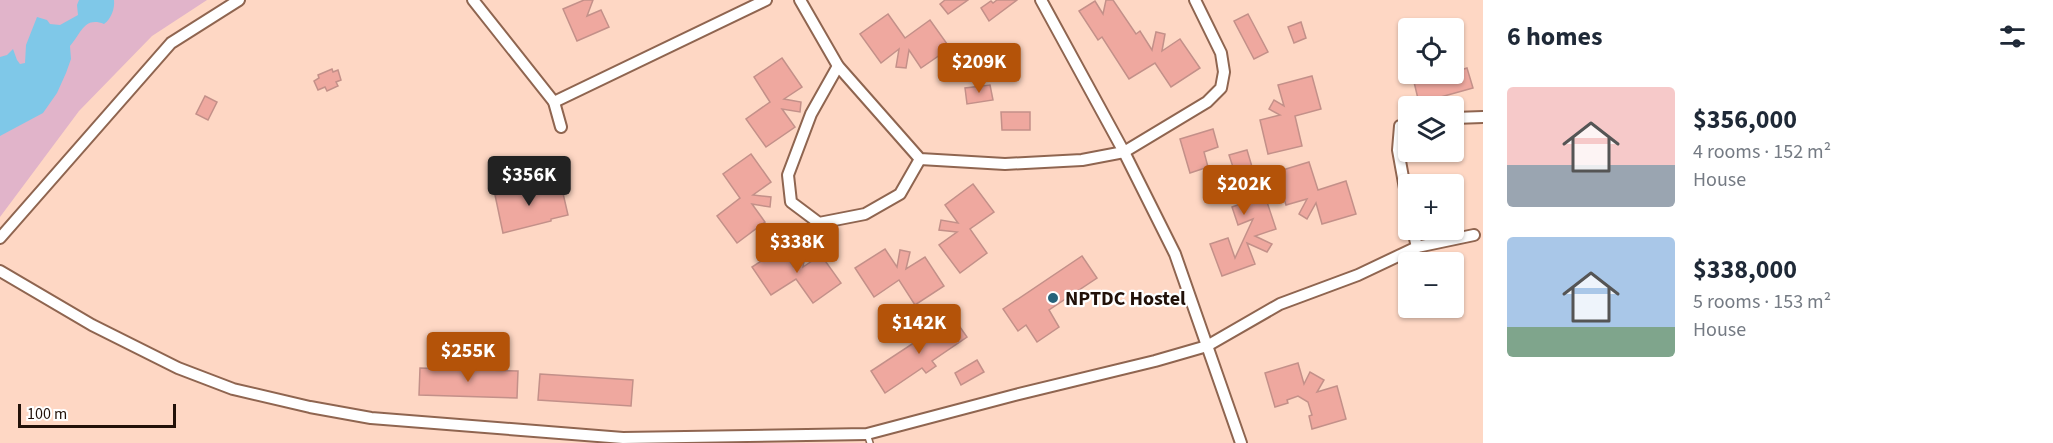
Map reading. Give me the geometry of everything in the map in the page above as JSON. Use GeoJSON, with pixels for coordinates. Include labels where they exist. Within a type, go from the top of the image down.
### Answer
{"type":"FeatureCollection","features":[{"type":"Feature","properties":{"kind":"street"},"geometry":{"type":"LineString","coordinates":[[0,238],[171,43],[239,0]]}},
{"type":"Feature","properties":{"kind":"street"},"geometry":{"type":"LineString","coordinates":[[473,0],[554,102],[561,128]]}},
{"type":"Feature","properties":{"kind":"street"},"geometry":{"type":"LineString","coordinates":[[554,102],[766,0]]}},
{"type":"Feature","properties":{"kind":"street"},"geometry":{"type":"LineString","coordinates":[[800,0],[838,66],[920,159],[1005,164],[1083,160],[1124,152],[1207,102],[1221,88],[1224,72],[1221,53],[1195,0]]}},
{"type":"Feature","properties":{"kind":"street"},"geometry":{"type":"LineString","coordinates":[[1041,0],[1124,152],[1175,254],[1241,443]]}},
{"type":"Feature","properties":{"kind":"street"},"geometry":{"type":"LineString","coordinates":[[838,66],[811,114],[788,175],[791,202],[819,223],[865,214],[900,194],[920,159]]}},
{"type":"Feature","properties":{"kind":"street"},"geometry":{"type":"LineString","coordinates":[[1464,118],[1483,117]]}},
{"type":"Feature","properties":{"kind":"street"},"geometry":{"type":"LineString","coordinates":[[0,271],[92,325],[178,368],[233,389],[310,407],[370,418],[623,438],[868,439],[1207,346],[1280,304],[1358,275],[1417,247],[1474,235]]}},
{"type":"Feature","properties":{"kind":"street"},"geometry":{"type":"LineString","coordinates":[[1415,240],[1417,247]]}},
{"type":"Feature","properties":{"kind":"shaded area"},"geometry":{"type":"Polygon","coordinates":[[[0,0],[207,0],[152,36],[79,111],[0,217],[0,0]]]}},
{"type":"Feature","properties":{"kind":"water"},"geometry":{"type":"Polygon","coordinates":[[[79,0],[114,0],[112,14],[104,24],[92,22],[87,24],[70,46],[71,59],[66,73],[57,93],[43,113],[0,136],[0,57],[7,55],[13,49],[20,64],[25,63],[26,45],[37,17],[47,20],[50,24],[60,25],[78,15],[79,0]]]}},
{"type":"Feature","properties":{"kind":"building"},"geometry":{"type":"Polygon","coordinates":[[[584,0],[593,0],[587,16],[601,10],[609,27],[577,41],[563,9],[584,0]]]}},
{"type":"Feature","properties":{"kind":"building"},"geometry":{"type":"Polygon","coordinates":[[[945,0],[968,0],[948,14],[940,4],[945,0]]]}},
{"type":"Feature","properties":{"kind":"building"},"geometry":{"type":"Polygon","coordinates":[[[997,0],[1017,0],[989,21],[981,8],[997,0]]]}},
{"type":"Feature","properties":{"kind":"building"},"geometry":{"type":"Polygon","coordinates":[[[1106,0],[1113,0],[1136,34],[1140,31],[1152,50],[1156,32],[1165,34],[1162,51],[1180,39],[1200,68],[1171,87],[1155,63],[1129,79],[1102,37],[1098,40],[1079,11],[1095,1],[1103,14],[1106,0]]]}},
{"type":"Feature","properties":{"kind":"building"},"geometry":{"type":"Polygon","coordinates":[[[888,14],[905,38],[930,20],[950,48],[921,68],[909,50],[906,68],[896,67],[899,49],[881,63],[860,34],[888,14]]]}},
{"type":"Feature","properties":{"kind":"building"},"geometry":{"type":"Polygon","coordinates":[[[1248,14],[1268,52],[1254,59],[1234,21],[1248,14]]]}},
{"type":"Feature","properties":{"kind":"building"},"geometry":{"type":"Polygon","coordinates":[[[1301,22],[1306,38],[1294,43],[1288,27],[1301,22]]]}},
{"type":"Feature","properties":{"kind":"building"},"geometry":{"type":"Polygon","coordinates":[[[782,58],[802,87],[784,99],[801,102],[800,112],[782,109],[795,127],[766,147],[746,119],[770,102],[754,77],[782,58]]]}},
{"type":"Feature","properties":{"kind":"building"},"geometry":{"type":"Polygon","coordinates":[[[1467,68],[1473,88],[1444,96],[1417,96],[1414,84],[1464,84],[1464,69],[1467,68]]]}},
{"type":"Feature","properties":{"kind":"building"},"geometry":{"type":"Polygon","coordinates":[[[332,69],[333,72],[338,70],[341,80],[336,82],[338,86],[327,91],[325,87],[318,90],[314,81],[319,78],[318,75],[332,69]]]}},
{"type":"Feature","properties":{"kind":"building"},"geometry":{"type":"Polygon","coordinates":[[[1312,76],[1321,109],[1295,116],[1302,146],[1268,154],[1260,120],[1280,115],[1269,109],[1274,100],[1284,106],[1278,85],[1312,76]]]}},
{"type":"Feature","properties":{"kind":"building"},"geometry":{"type":"Polygon","coordinates":[[[990,85],[993,100],[967,104],[965,88],[990,85]]]}},
{"type":"Feature","properties":{"kind":"building"},"geometry":{"type":"Polygon","coordinates":[[[205,96],[217,102],[208,120],[196,114],[205,96]]]}},
{"type":"Feature","properties":{"kind":"building"},"geometry":{"type":"Polygon","coordinates":[[[1001,112],[1030,112],[1030,130],[1002,130],[1001,112]]]}},
{"type":"Feature","properties":{"kind":"building"},"geometry":{"type":"Polygon","coordinates":[[[1213,129],[1218,147],[1204,152],[1208,167],[1190,173],[1180,139],[1213,129]]]}},
{"type":"Feature","properties":{"kind":"building"},"geometry":{"type":"Polygon","coordinates":[[[1247,150],[1261,197],[1265,196],[1276,229],[1255,236],[1272,244],[1267,252],[1247,243],[1255,264],[1222,276],[1210,244],[1228,238],[1235,258],[1253,219],[1238,225],[1232,207],[1246,202],[1242,187],[1223,193],[1218,175],[1234,170],[1229,155],[1247,150]]]}},
{"type":"Feature","properties":{"kind":"building"},"geometry":{"type":"Polygon","coordinates":[[[751,154],[771,182],[753,195],[771,197],[770,207],[752,204],[765,222],[737,243],[717,216],[740,198],[723,174],[751,154]]]}},
{"type":"Feature","properties":{"kind":"building"},"geometry":{"type":"Polygon","coordinates":[[[1309,162],[1318,190],[1346,181],[1356,214],[1322,224],[1316,203],[1307,219],[1299,214],[1307,199],[1286,205],[1276,172],[1309,162]]]}},
{"type":"Feature","properties":{"kind":"building"},"geometry":{"type":"Polygon","coordinates":[[[540,183],[543,194],[562,189],[568,215],[503,233],[495,195],[540,183]]]}},
{"type":"Feature","properties":{"kind":"building"},"geometry":{"type":"Polygon","coordinates":[[[973,184],[994,212],[970,229],[987,253],[960,273],[939,245],[957,232],[939,230],[941,220],[958,223],[945,205],[973,184]]]}},
{"type":"Feature","properties":{"kind":"building"},"geometry":{"type":"Polygon","coordinates":[[[781,248],[793,266],[797,248],[806,250],[803,267],[821,255],[841,283],[813,303],[796,279],[771,295],[752,267],[781,248]]]}},
{"type":"Feature","properties":{"kind":"building"},"geometry":{"type":"Polygon","coordinates":[[[885,249],[897,267],[900,250],[910,252],[906,269],[925,257],[944,286],[915,305],[899,280],[874,297],[855,268],[885,249]]]}},
{"type":"Feature","properties":{"kind":"building"},"geometry":{"type":"Polygon","coordinates":[[[1082,256],[1097,278],[1049,310],[1059,327],[1037,342],[1026,325],[1018,331],[1003,309],[1082,256]]]}},
{"type":"Feature","properties":{"kind":"building"},"geometry":{"type":"Polygon","coordinates":[[[953,317],[967,337],[932,361],[936,366],[926,373],[922,368],[885,393],[871,371],[953,317]]]}},
{"type":"Feature","properties":{"kind":"building"},"geometry":{"type":"Polygon","coordinates":[[[977,360],[984,372],[961,385],[955,373],[977,360]]]}},
{"type":"Feature","properties":{"kind":"building"},"geometry":{"type":"Polygon","coordinates":[[[1298,363],[1304,384],[1310,372],[1324,380],[1317,392],[1337,386],[1346,419],[1312,429],[1309,416],[1312,415],[1308,402],[1298,396],[1287,400],[1288,403],[1275,407],[1265,373],[1298,363]]]}},
{"type":"Feature","properties":{"kind":"building"},"geometry":{"type":"Polygon","coordinates":[[[420,368],[518,371],[517,398],[419,395],[420,368]]]}},
{"type":"Feature","properties":{"kind":"building"},"geometry":{"type":"Polygon","coordinates":[[[540,374],[633,380],[631,406],[538,400],[540,374]]]}},
{"type":"Feature","properties":{"kind":"place","name":"NPTDC Hostel"},"geometry":{"type":"Point","coordinates":[1053,298]}}]}
